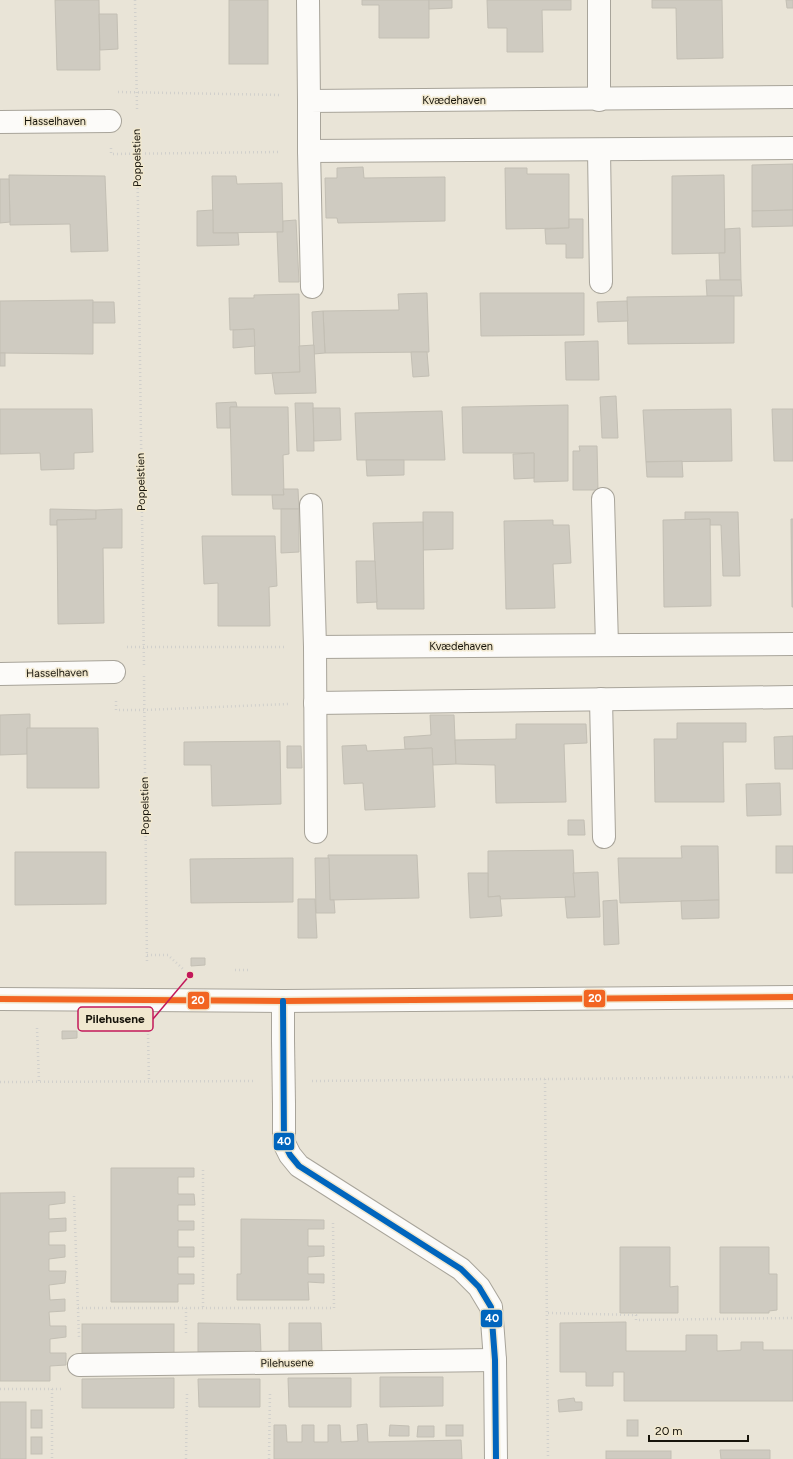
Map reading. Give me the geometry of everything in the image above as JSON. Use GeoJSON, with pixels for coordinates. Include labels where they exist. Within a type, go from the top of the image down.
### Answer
{"type":"FeatureCollection","features":[{"type":"Feature","properties":{"kind":"street"},"geometry":{"type":"LineString","coordinates":[[308,0],[312,287]]}},
{"type":"Feature","properties":{"kind":"street"},"geometry":{"type":"LineString","coordinates":[[599,0],[599,100]]}},
{"type":"Feature","properties":{"kind":"street","name":"Kvædehaven"},"geometry":{"type":"LineString","coordinates":[[309,101],[793,98]]}},
{"type":"Feature","properties":{"kind":"street","name":"Hasselhaven"},"geometry":{"type":"LineString","coordinates":[[0,122],[110,121]]}},
{"type":"Feature","properties":{"kind":"street"},"geometry":{"type":"LineString","coordinates":[[309,151],[793,148]]}},
{"type":"Feature","properties":{"kind":"street"},"geometry":{"type":"LineString","coordinates":[[599,150],[601,282]]}},
{"type":"Feature","properties":{"kind":"street"},"geometry":{"type":"LineString","coordinates":[[603,499],[607,645]]}},
{"type":"Feature","properties":{"kind":"street"},"geometry":{"type":"LineString","coordinates":[[311,505],[315,647],[314,703],[316,832]]}},
{"type":"Feature","properties":{"kind":"street","name":"Kvædehaven"},"geometry":{"type":"LineString","coordinates":[[315,647],[793,644]]}},
{"type":"Feature","properties":{"kind":"street","name":"Hasselhaven"},"geometry":{"type":"LineString","coordinates":[[0,674],[114,672]]}},
{"type":"Feature","properties":{"kind":"street"},"geometry":{"type":"LineString","coordinates":[[314,703],[793,697]]}},
{"type":"Feature","properties":{"kind":"street"},"geometry":{"type":"LineString","coordinates":[[601,699],[604,837]]}},
{"type":"Feature","properties":{"kind":"street"},"geometry":{"type":"LineString","coordinates":[[0,999],[283,1000],[793,997]]}},
{"type":"Feature","properties":{"kind":"street"},"geometry":{"type":"LineString","coordinates":[[283,1000],[284,1143],[290,1155],[299,1166],[461,1269],[479,1287],[491,1307],[495,1360],[496,1459]]}},
{"type":"Feature","properties":{"kind":"street","name":"Pilehusene"},"geometry":{"type":"LineString","coordinates":[[80,1365],[495,1360]]}},
{"type":"Feature","properties":{"kind":"path","name":"Poppelstien"},"geometry":{"type":"LineString","coordinates":[[135,0],[137,116]]}},
{"type":"Feature","properties":{"kind":"path"},"geometry":{"type":"LineString","coordinates":[[136,93],[278,94],[309,101]]}},
{"type":"Feature","properties":{"kind":"path","name":"Poppelstien"},"geometry":{"type":"LineString","coordinates":[[137,131],[144,668]]}},
{"type":"Feature","properties":{"kind":"path"},"geometry":{"type":"LineString","coordinates":[[137,154],[309,151]]}},
{"type":"Feature","properties":{"kind":"path"},"geometry":{"type":"LineString","coordinates":[[143,646],[315,647]]}},
{"type":"Feature","properties":{"kind":"path","name":"Poppelstien"},"geometry":{"type":"LineString","coordinates":[[144,675],[147,964]]}},
{"type":"Feature","properties":{"kind":"path"},"geometry":{"type":"LineString","coordinates":[[144,710],[314,703]]}},
{"type":"Feature","properties":{"kind":"path"},"geometry":{"type":"LineString","coordinates":[[147,955],[168,955],[182,970]]}},
{"type":"Feature","properties":{"kind":"path"},"geometry":{"type":"LineString","coordinates":[[37,1026],[39,1082]]}},
{"type":"Feature","properties":{"kind":"path"},"geometry":{"type":"LineString","coordinates":[[148,1034],[149,1082]]}},
{"type":"Feature","properties":{"kind":"path"},"geometry":{"type":"LineString","coordinates":[[308,1081],[793,1077]]}},
{"type":"Feature","properties":{"kind":"path"},"geometry":{"type":"LineString","coordinates":[[545,1079],[548,1459]]}},
{"type":"Feature","properties":{"kind":"path"},"geometry":{"type":"LineString","coordinates":[[0,1082],[260,1081]]}},
{"type":"Feature","properties":{"kind":"path"},"geometry":{"type":"LineString","coordinates":[[203,1307],[204,1170]]}},
{"type":"Feature","properties":{"kind":"path"},"geometry":{"type":"LineString","coordinates":[[78,1308],[334,1308],[332,1188]]}},
{"type":"Feature","properties":{"kind":"path"},"geometry":{"type":"LineString","coordinates":[[0,1389],[79,1389],[80,1365],[74,1196]]}},
{"type":"Feature","properties":{"kind":"path"},"geometry":{"type":"LineString","coordinates":[[548,1313],[636,1315],[636,1320],[793,1318]]}},
{"type":"Feature","properties":{"kind":"path"},"geometry":{"type":"LineString","coordinates":[[269,1459],[271,1363]]}},
{"type":"Feature","properties":{"kind":"path"},"geometry":{"type":"LineString","coordinates":[[186,1459],[187,1364]]}},
{"type":"Feature","properties":{"kind":"path"},"geometry":{"type":"LineString","coordinates":[[52,1389],[52,1459]]}},
{"type":"Feature","properties":{"kind":"building"},"geometry":{"type":"Polygon","coordinates":[[[55,0],[99,0],[100,70],[57,70],[55,0]]]}},
{"type":"Feature","properties":{"kind":"building"},"geometry":{"type":"Polygon","coordinates":[[[229,0],[268,0],[268,64],[229,64],[229,0]]]}},
{"type":"Feature","properties":{"kind":"building"},"geometry":{"type":"Polygon","coordinates":[[[362,0],[429,0],[429,38],[379,38],[379,5],[362,5],[362,0]]]}},
{"type":"Feature","properties":{"kind":"building"},"geometry":{"type":"Polygon","coordinates":[[[429,0],[452,0],[452,8],[429,9],[429,0]]]}},
{"type":"Feature","properties":{"kind":"building"},"geometry":{"type":"Polygon","coordinates":[[[487,0],[571,0],[571,10],[542,10],[543,52],[507,52],[507,28],[488,28],[487,0]]]}},
{"type":"Feature","properties":{"kind":"building"},"geometry":{"type":"Polygon","coordinates":[[[652,0],[722,0],[723,58],[677,59],[676,8],[652,8],[652,0]]]}},
{"type":"Feature","properties":{"kind":"building"},"geometry":{"type":"Polygon","coordinates":[[[786,0],[793,0],[793,8],[787,8],[786,0]]]}},
{"type":"Feature","properties":{"kind":"building"},"geometry":{"type":"Polygon","coordinates":[[[99,14],[117,14],[118,49],[100,50],[99,14]]]}},
{"type":"Feature","properties":{"kind":"building"},"geometry":{"type":"Polygon","coordinates":[[[793,164],[793,210],[752,211],[752,165],[793,164]]]}},
{"type":"Feature","properties":{"kind":"building"},"geometry":{"type":"Polygon","coordinates":[[[363,167],[364,178],[445,177],[445,221],[338,223],[337,218],[326,218],[325,178],[337,178],[337,168],[363,167]]]}},
{"type":"Feature","properties":{"kind":"building"},"geometry":{"type":"Polygon","coordinates":[[[505,168],[527,168],[527,174],[569,174],[569,228],[506,229],[505,168]]]}},
{"type":"Feature","properties":{"kind":"building"},"geometry":{"type":"Polygon","coordinates":[[[9,175],[105,176],[108,251],[71,252],[70,224],[10,225],[9,175]]]}},
{"type":"Feature","properties":{"kind":"building"},"geometry":{"type":"Polygon","coordinates":[[[724,175],[725,253],[672,254],[672,176],[724,175]]]}},
{"type":"Feature","properties":{"kind":"building"},"geometry":{"type":"Polygon","coordinates":[[[212,176],[236,176],[237,184],[282,183],[283,232],[213,233],[212,176]]]}},
{"type":"Feature","properties":{"kind":"building"},"geometry":{"type":"Polygon","coordinates":[[[0,179],[9,179],[10,222],[0,223],[0,179]]]}},
{"type":"Feature","properties":{"kind":"building"},"geometry":{"type":"Polygon","coordinates":[[[213,210],[213,233],[238,233],[239,245],[197,246],[197,211],[213,210]]]}},
{"type":"Feature","properties":{"kind":"building"},"geometry":{"type":"Polygon","coordinates":[[[793,210],[793,226],[752,227],[752,211],[793,210]]]}},
{"type":"Feature","properties":{"kind":"building"},"geometry":{"type":"Polygon","coordinates":[[[569,219],[583,219],[583,258],[566,258],[566,244],[546,244],[545,229],[569,228],[569,219]]]}},
{"type":"Feature","properties":{"kind":"building"},"geometry":{"type":"Polygon","coordinates":[[[296,220],[299,282],[279,282],[277,232],[283,232],[283,221],[296,220]]]}},
{"type":"Feature","properties":{"kind":"building"},"geometry":{"type":"Polygon","coordinates":[[[740,228],[741,280],[720,280],[719,253],[725,253],[725,229],[740,228]]]}},
{"type":"Feature","properties":{"kind":"building"},"geometry":{"type":"Polygon","coordinates":[[[706,280],[741,280],[742,296],[707,296],[706,280]]]}},
{"type":"Feature","properties":{"kind":"building"},"geometry":{"type":"Polygon","coordinates":[[[427,293],[429,352],[325,353],[323,311],[399,310],[398,294],[427,293]]]}},
{"type":"Feature","properties":{"kind":"building"},"geometry":{"type":"Polygon","coordinates":[[[480,293],[584,293],[584,335],[481,336],[480,293]]]}},
{"type":"Feature","properties":{"kind":"building"},"geometry":{"type":"Polygon","coordinates":[[[299,294],[300,372],[255,374],[254,329],[230,330],[229,298],[254,298],[254,295],[299,294]]]}},
{"type":"Feature","properties":{"kind":"building"},"geometry":{"type":"Polygon","coordinates":[[[734,296],[734,343],[628,344],[627,297],[734,296]]]}},
{"type":"Feature","properties":{"kind":"building"},"geometry":{"type":"Polygon","coordinates":[[[93,300],[93,354],[0,353],[0,301],[93,300]]]}},
{"type":"Feature","properties":{"kind":"building"},"geometry":{"type":"Polygon","coordinates":[[[627,301],[628,321],[598,322],[597,302],[627,301]]]}},
{"type":"Feature","properties":{"kind":"building"},"geometry":{"type":"Polygon","coordinates":[[[93,302],[114,302],[115,323],[93,323],[93,302]]]}},
{"type":"Feature","properties":{"kind":"building"},"geometry":{"type":"Polygon","coordinates":[[[323,311],[325,353],[314,354],[312,312],[323,311]]]}},
{"type":"Feature","properties":{"kind":"building"},"geometry":{"type":"Polygon","coordinates":[[[254,329],[255,346],[233,348],[233,330],[254,329]]]}},
{"type":"Feature","properties":{"kind":"building"},"geometry":{"type":"Polygon","coordinates":[[[598,341],[599,380],[566,380],[565,342],[598,341]]]}},
{"type":"Feature","properties":{"kind":"building"},"geometry":{"type":"Polygon","coordinates":[[[314,345],[316,393],[275,394],[272,373],[300,372],[299,346],[314,345]]]}},
{"type":"Feature","properties":{"kind":"building"},"geometry":{"type":"Polygon","coordinates":[[[411,352],[427,352],[429,376],[413,377],[411,352]]]}},
{"type":"Feature","properties":{"kind":"building"},"geometry":{"type":"Polygon","coordinates":[[[0,353],[5,353],[5,366],[0,366],[0,353]]]}},
{"type":"Feature","properties":{"kind":"building"},"geometry":{"type":"Polygon","coordinates":[[[616,396],[618,438],[602,438],[600,397],[616,396]]]}},
{"type":"Feature","properties":{"kind":"building"},"geometry":{"type":"Polygon","coordinates":[[[236,402],[237,407],[230,407],[230,428],[217,428],[216,403],[236,402]]]}},
{"type":"Feature","properties":{"kind":"building"},"geometry":{"type":"Polygon","coordinates":[[[295,403],[313,403],[314,451],[297,451],[295,403]]]}},
{"type":"Feature","properties":{"kind":"building"},"geometry":{"type":"Polygon","coordinates":[[[568,405],[568,481],[534,482],[534,453],[463,453],[462,407],[568,405]]]}},
{"type":"Feature","properties":{"kind":"building"},"geometry":{"type":"Polygon","coordinates":[[[230,407],[288,407],[289,454],[283,455],[284,495],[232,495],[230,407]]]}},
{"type":"Feature","properties":{"kind":"building"},"geometry":{"type":"Polygon","coordinates":[[[313,408],[340,408],[341,440],[314,441],[313,408]]]}},
{"type":"Feature","properties":{"kind":"building"},"geometry":{"type":"Polygon","coordinates":[[[0,409],[92,409],[93,452],[74,453],[74,469],[41,470],[40,453],[0,454],[0,409]]]}},
{"type":"Feature","properties":{"kind":"building"},"geometry":{"type":"Polygon","coordinates":[[[731,409],[732,461],[646,462],[643,410],[731,409]]]}},
{"type":"Feature","properties":{"kind":"building"},"geometry":{"type":"Polygon","coordinates":[[[772,409],[793,409],[793,461],[774,461],[772,409]]]}},
{"type":"Feature","properties":{"kind":"building"},"geometry":{"type":"Polygon","coordinates":[[[442,411],[445,460],[357,460],[355,413],[442,411]]]}},
{"type":"Feature","properties":{"kind":"building"},"geometry":{"type":"Polygon","coordinates":[[[579,446],[597,446],[598,490],[573,490],[573,451],[580,451],[579,446]]]}},
{"type":"Feature","properties":{"kind":"building"},"geometry":{"type":"Polygon","coordinates":[[[534,453],[534,478],[514,479],[513,454],[534,453]]]}},
{"type":"Feature","properties":{"kind":"building"},"geometry":{"type":"Polygon","coordinates":[[[366,460],[404,460],[404,475],[367,476],[366,460]]]}},
{"type":"Feature","properties":{"kind":"building"},"geometry":{"type":"Polygon","coordinates":[[[682,461],[683,477],[647,477],[646,462],[682,461]]]}},
{"type":"Feature","properties":{"kind":"building"},"geometry":{"type":"Polygon","coordinates":[[[283,489],[298,489],[299,509],[273,509],[272,495],[284,495],[283,489]]]}},
{"type":"Feature","properties":{"kind":"building"},"geometry":{"type":"Polygon","coordinates":[[[50,509],[96,510],[96,519],[57,520],[57,525],[50,525],[50,509]]]}},
{"type":"Feature","properties":{"kind":"building"},"geometry":{"type":"Polygon","coordinates":[[[122,509],[122,548],[103,548],[104,623],[58,624],[57,520],[96,519],[96,510],[122,509]]]}},
{"type":"Feature","properties":{"kind":"building"},"geometry":{"type":"Polygon","coordinates":[[[281,509],[299,509],[299,552],[281,553],[281,509]]]}},
{"type":"Feature","properties":{"kind":"building"},"geometry":{"type":"Polygon","coordinates":[[[423,512],[453,512],[453,549],[423,550],[423,512]]]}},
{"type":"Feature","properties":{"kind":"building"},"geometry":{"type":"Polygon","coordinates":[[[685,512],[738,512],[740,576],[723,576],[721,525],[710,525],[710,519],[685,520],[685,512]]]}},
{"type":"Feature","properties":{"kind":"building"},"geometry":{"type":"Polygon","coordinates":[[[710,519],[711,606],[664,607],[663,520],[710,519]]]}},
{"type":"Feature","properties":{"kind":"building"},"geometry":{"type":"Polygon","coordinates":[[[791,519],[793,519],[793,607],[792,607],[791,519]]]}},
{"type":"Feature","properties":{"kind":"building"},"geometry":{"type":"Polygon","coordinates":[[[553,520],[553,525],[569,525],[571,563],[553,564],[555,608],[506,609],[504,521],[553,520]]]}},
{"type":"Feature","properties":{"kind":"building"},"geometry":{"type":"Polygon","coordinates":[[[423,522],[424,609],[377,609],[373,523],[423,522]]]}},
{"type":"Feature","properties":{"kind":"building"},"geometry":{"type":"Polygon","coordinates":[[[202,536],[275,536],[277,586],[269,587],[270,626],[218,626],[218,583],[204,584],[202,536]]]}},
{"type":"Feature","properties":{"kind":"building"},"geometry":{"type":"Polygon","coordinates":[[[356,561],[375,561],[377,602],[357,603],[356,561]]]}},
{"type":"Feature","properties":{"kind":"building"},"geometry":{"type":"Polygon","coordinates":[[[30,714],[30,729],[27,728],[27,754],[0,755],[0,715],[30,714]]]}},
{"type":"Feature","properties":{"kind":"building"},"geometry":{"type":"Polygon","coordinates":[[[430,715],[454,715],[456,764],[433,765],[432,748],[405,749],[404,737],[431,735],[430,715]]]}},
{"type":"Feature","properties":{"kind":"building"},"geometry":{"type":"Polygon","coordinates":[[[677,723],[746,723],[746,742],[723,742],[724,802],[655,802],[654,739],[677,739],[677,723]]]}},
{"type":"Feature","properties":{"kind":"building"},"geometry":{"type":"Polygon","coordinates":[[[516,724],[586,724],[587,743],[564,744],[566,802],[496,803],[495,765],[456,764],[455,740],[516,739],[516,724]]]}},
{"type":"Feature","properties":{"kind":"building"},"geometry":{"type":"Polygon","coordinates":[[[27,728],[98,728],[99,788],[27,788],[27,728]]]}},
{"type":"Feature","properties":{"kind":"building"},"geometry":{"type":"Polygon","coordinates":[[[793,736],[793,769],[775,769],[774,737],[793,736]]]}},
{"type":"Feature","properties":{"kind":"building"},"geometry":{"type":"Polygon","coordinates":[[[280,741],[281,804],[212,806],[211,765],[184,765],[184,742],[280,741]]]}},
{"type":"Feature","properties":{"kind":"building"},"geometry":{"type":"Polygon","coordinates":[[[366,745],[367,751],[432,748],[435,807],[365,810],[363,783],[344,784],[342,746],[366,745]]]}},
{"type":"Feature","properties":{"kind":"building"},"geometry":{"type":"Polygon","coordinates":[[[287,746],[301,746],[302,768],[287,768],[287,746]]]}},
{"type":"Feature","properties":{"kind":"building"},"geometry":{"type":"Polygon","coordinates":[[[780,783],[781,815],[747,816],[746,784],[780,783]]]}},
{"type":"Feature","properties":{"kind":"building"},"geometry":{"type":"Polygon","coordinates":[[[568,820],[584,820],[585,835],[568,835],[568,820]]]}},
{"type":"Feature","properties":{"kind":"building"},"geometry":{"type":"Polygon","coordinates":[[[681,846],[718,846],[719,900],[620,903],[618,858],[682,858],[681,846]]]}},
{"type":"Feature","properties":{"kind":"building"},"geometry":{"type":"Polygon","coordinates":[[[776,846],[793,846],[793,873],[776,873],[776,846]]]}},
{"type":"Feature","properties":{"kind":"building"},"geometry":{"type":"Polygon","coordinates":[[[573,850],[575,897],[500,899],[500,896],[488,897],[488,851],[573,850]]]}},
{"type":"Feature","properties":{"kind":"building"},"geometry":{"type":"Polygon","coordinates":[[[15,852],[106,852],[106,904],[15,905],[15,852]]]}},
{"type":"Feature","properties":{"kind":"building"},"geometry":{"type":"Polygon","coordinates":[[[328,855],[417,855],[419,898],[330,900],[328,855]]]}},
{"type":"Feature","properties":{"kind":"building"},"geometry":{"type":"Polygon","coordinates":[[[293,858],[293,902],[191,903],[190,859],[293,858]]]}},
{"type":"Feature","properties":{"kind":"building"},"geometry":{"type":"Polygon","coordinates":[[[315,858],[329,858],[330,900],[334,900],[335,913],[316,913],[315,858]]]}},
{"type":"Feature","properties":{"kind":"building"},"geometry":{"type":"Polygon","coordinates":[[[598,872],[600,917],[567,918],[565,897],[575,897],[573,873],[598,872]]]}},
{"type":"Feature","properties":{"kind":"building"},"geometry":{"type":"Polygon","coordinates":[[[468,873],[488,873],[488,897],[500,896],[502,916],[470,918],[468,873]]]}},
{"type":"Feature","properties":{"kind":"building"},"geometry":{"type":"Polygon","coordinates":[[[298,899],[315,899],[317,938],[298,938],[298,899]]]}},
{"type":"Feature","properties":{"kind":"building"},"geometry":{"type":"Polygon","coordinates":[[[617,900],[619,944],[604,945],[603,901],[617,900]]]}},
{"type":"Feature","properties":{"kind":"building"},"geometry":{"type":"Polygon","coordinates":[[[719,900],[719,918],[682,919],[681,901],[719,900]]]}},
{"type":"Feature","properties":{"kind":"building"},"geometry":{"type":"Polygon","coordinates":[[[191,958],[205,958],[205,965],[191,966],[191,958]]]}},
{"type":"Feature","properties":{"kind":"building"},"geometry":{"type":"Polygon","coordinates":[[[62,1031],[77,1031],[77,1038],[62,1039],[62,1031]]]}},
{"type":"Feature","properties":{"kind":"building"},"geometry":{"type":"Polygon","coordinates":[[[111,1168],[194,1168],[194,1177],[178,1177],[178,1194],[194,1194],[195,1205],[178,1205],[178,1221],[194,1221],[194,1230],[178,1230],[178,1247],[194,1247],[194,1257],[178,1257],[178,1274],[194,1274],[194,1284],[178,1284],[178,1302],[111,1302],[111,1168]]]}},
{"type":"Feature","properties":{"kind":"building"},"geometry":{"type":"Polygon","coordinates":[[[65,1192],[65,1203],[49,1205],[49,1219],[66,1218],[66,1231],[49,1232],[49,1245],[65,1245],[65,1257],[49,1259],[49,1271],[66,1271],[65,1283],[49,1285],[50,1300],[65,1299],[65,1311],[49,1312],[50,1326],[66,1326],[66,1337],[50,1339],[50,1353],[66,1353],[66,1365],[50,1366],[50,1381],[0,1381],[0,1193],[65,1192]]]}},
{"type":"Feature","properties":{"kind":"building"},"geometry":{"type":"Polygon","coordinates":[[[241,1219],[324,1220],[324,1229],[308,1229],[308,1246],[324,1246],[324,1256],[308,1257],[308,1274],[324,1274],[324,1283],[308,1282],[309,1300],[237,1300],[237,1274],[241,1274],[241,1219]]]}},
{"type":"Feature","properties":{"kind":"building"},"geometry":{"type":"Polygon","coordinates":[[[620,1247],[670,1247],[670,1287],[678,1286],[678,1313],[620,1313],[620,1247]]]}},
{"type":"Feature","properties":{"kind":"building"},"geometry":{"type":"Polygon","coordinates":[[[720,1247],[769,1247],[769,1274],[777,1274],[777,1310],[769,1311],[769,1313],[720,1313],[720,1247]]]}},
{"type":"Feature","properties":{"kind":"building"},"geometry":{"type":"Polygon","coordinates":[[[626,1322],[626,1351],[686,1351],[686,1335],[717,1335],[717,1351],[741,1350],[741,1342],[763,1342],[763,1350],[793,1350],[793,1401],[624,1401],[624,1372],[613,1372],[613,1386],[586,1386],[586,1372],[560,1372],[560,1323],[626,1322]]]}},
{"type":"Feature","properties":{"kind":"building"},"geometry":{"type":"Polygon","coordinates":[[[198,1323],[260,1324],[261,1353],[198,1352],[198,1323]]]}},
{"type":"Feature","properties":{"kind":"building"},"geometry":{"type":"Polygon","coordinates":[[[289,1323],[321,1323],[322,1352],[289,1352],[289,1323]]]}},
{"type":"Feature","properties":{"kind":"building"},"geometry":{"type":"Polygon","coordinates":[[[82,1324],[174,1324],[174,1353],[82,1353],[82,1324]]]}},
{"type":"Feature","properties":{"kind":"building"},"geometry":{"type":"Polygon","coordinates":[[[380,1377],[443,1377],[443,1406],[380,1407],[380,1377]]]}},
{"type":"Feature","properties":{"kind":"building"},"geometry":{"type":"Polygon","coordinates":[[[174,1378],[174,1408],[82,1408],[82,1379],[174,1378]]]}},
{"type":"Feature","properties":{"kind":"building"},"geometry":{"type":"Polygon","coordinates":[[[288,1378],[351,1378],[351,1407],[289,1407],[288,1378]]]}},
{"type":"Feature","properties":{"kind":"building"},"geometry":{"type":"Polygon","coordinates":[[[198,1379],[260,1379],[260,1407],[199,1407],[198,1379]]]}},
{"type":"Feature","properties":{"kind":"building"},"geometry":{"type":"Polygon","coordinates":[[[574,1398],[575,1402],[582,1402],[582,1410],[559,1412],[558,1400],[574,1398]]]}},
{"type":"Feature","properties":{"kind":"building"},"geometry":{"type":"Polygon","coordinates":[[[0,1402],[26,1402],[26,1459],[0,1459],[0,1402]]]}},
{"type":"Feature","properties":{"kind":"building"},"geometry":{"type":"Polygon","coordinates":[[[31,1410],[42,1410],[42,1428],[31,1428],[31,1410]]]}},
{"type":"Feature","properties":{"kind":"building"},"geometry":{"type":"Polygon","coordinates":[[[627,1420],[638,1420],[638,1436],[627,1436],[627,1420]]]}},
{"type":"Feature","properties":{"kind":"building"},"geometry":{"type":"Polygon","coordinates":[[[367,1424],[368,1442],[461,1440],[462,1459],[274,1459],[274,1425],[286,1425],[287,1442],[302,1442],[302,1425],[314,1425],[314,1442],[328,1442],[328,1425],[340,1425],[341,1442],[358,1441],[357,1425],[367,1424]]]}},
{"type":"Feature","properties":{"kind":"building"},"geometry":{"type":"Polygon","coordinates":[[[390,1425],[409,1426],[409,1436],[389,1436],[390,1425]]]}},
{"type":"Feature","properties":{"kind":"building"},"geometry":{"type":"Polygon","coordinates":[[[446,1425],[463,1425],[463,1436],[446,1436],[446,1425]]]}},
{"type":"Feature","properties":{"kind":"building"},"geometry":{"type":"Polygon","coordinates":[[[418,1426],[434,1426],[434,1437],[417,1437],[418,1426]]]}},
{"type":"Feature","properties":{"kind":"building"},"geometry":{"type":"Polygon","coordinates":[[[31,1437],[42,1437],[42,1454],[31,1454],[31,1437]]]}},
{"type":"Feature","properties":{"kind":"building"},"geometry":{"type":"Polygon","coordinates":[[[720,1450],[770,1450],[770,1459],[721,1459],[720,1450]]]}},
{"type":"Feature","properties":{"kind":"building"},"geometry":{"type":"Polygon","coordinates":[[[606,1451],[671,1451],[671,1459],[606,1459],[606,1451]]]}},
{"type":"Feature","properties":{"kind":"transit line","name":"20"},"geometry":{"type":"LineString","coordinates":[[0,999],[283,1001],[793,997]]}},
{"type":"Feature","properties":{"kind":"transit line","name":"40"},"geometry":{"type":"LineString","coordinates":[[283,1001],[284,1143],[290,1155],[299,1166],[461,1269],[479,1287],[491,1307],[495,1360],[496,1459]]}},
{"type":"Feature","properties":{"kind":"place","name":"Pilehusene"},"geometry":{"type":"Point","coordinates":[190,975]}}]}
